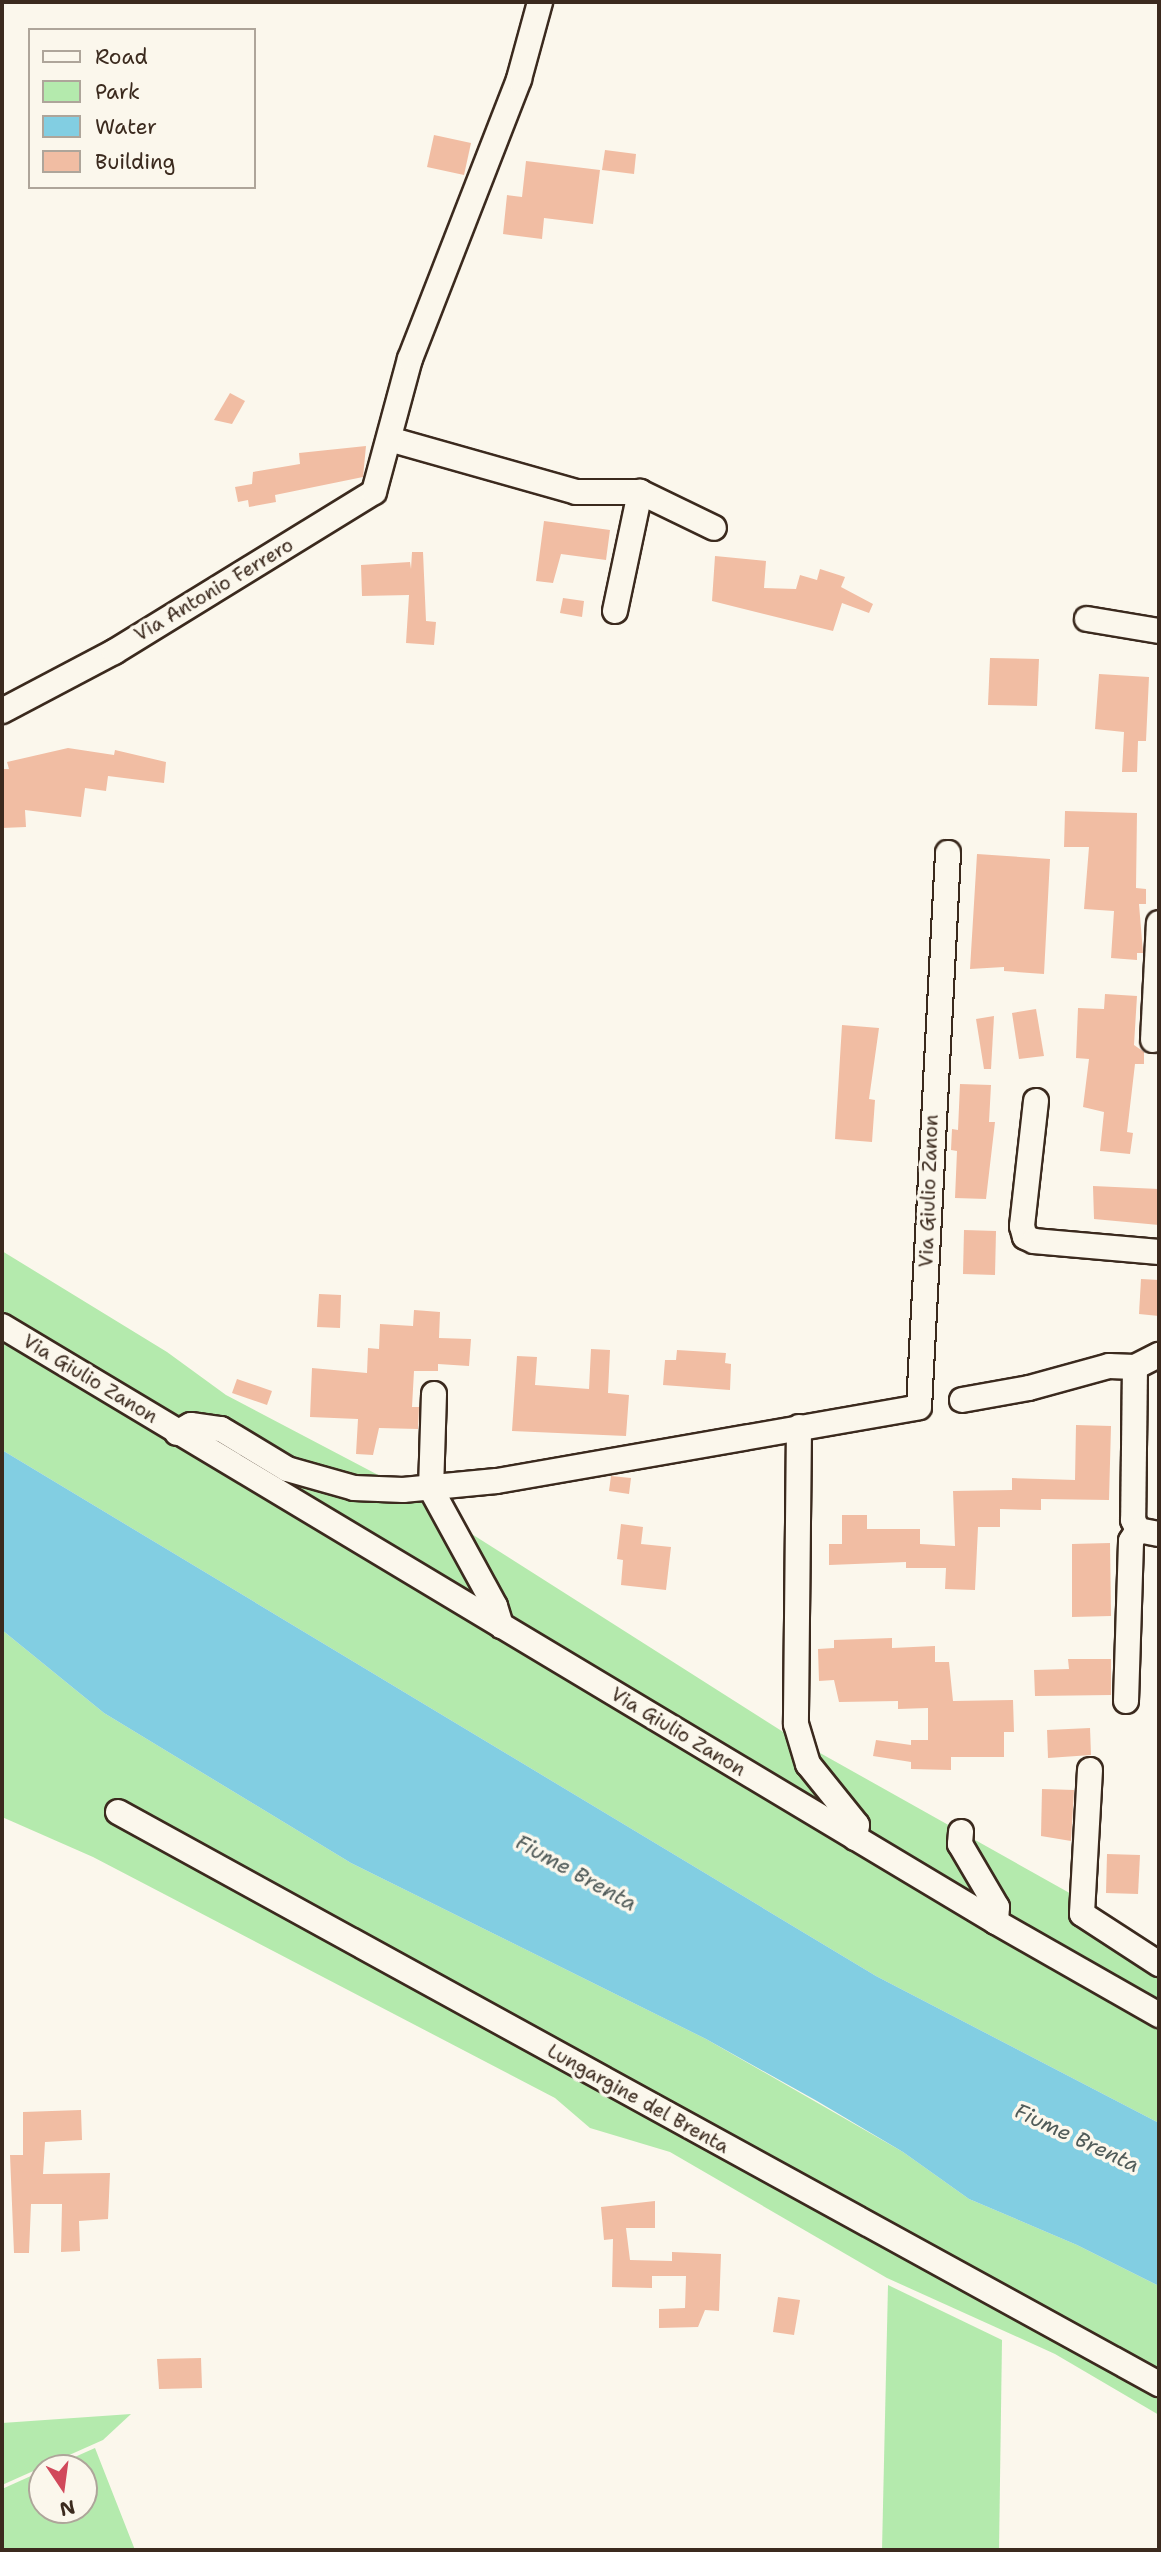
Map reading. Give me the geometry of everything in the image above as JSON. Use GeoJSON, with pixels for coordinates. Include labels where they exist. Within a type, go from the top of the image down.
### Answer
{"type":"FeatureCollection","features":[{"type":"Feature","properties":{"kind":"street","name":"Via Antonio Ferrero"},"geometry":{"type":"LineString","coordinates":[[2,710],[114,652],[173,612],[358,505],[374,492],[410,359],[519,79],[540,2]]}},
{"type":"Feature","properties":{"kind":"street"},"geometry":{"type":"LineString","coordinates":[[389,439],[576,492],[640,492],[714,528]]}},
{"type":"Feature","properties":{"kind":"street"},"geometry":{"type":"LineString","coordinates":[[615,611],[640,492]]}},
{"type":"Feature","properties":{"kind":"street"},"geometry":{"type":"LineString","coordinates":[[1087,619],[1159,631]]}},
{"type":"Feature","properties":{"kind":"street","name":"Via Giulio Zanon"},"geometry":{"type":"LineString","coordinates":[[177,1433],[191,1425],[220,1429],[287,1469],[354,1488],[431,1489],[919,1406],[948,853]]}},
{"type":"Feature","properties":{"kind":"street"},"geometry":{"type":"LineString","coordinates":[[1153,1040],[1159,923]]}},
{"type":"Feature","properties":{"kind":"street"},"geometry":{"type":"LineString","coordinates":[[1036,1101],[1022,1226],[1026,1237],[1034,1241],[1159,1252]]}},
{"type":"Feature","properties":{"kind":"street","name":"Via Giulio Zanon"},"geometry":{"type":"LineString","coordinates":[[2,1326],[996,1922],[1159,2015]]}},
{"type":"Feature","properties":{"kind":"street"},"geometry":{"type":"LineString","coordinates":[[962,1400],[1029,1388],[1109,1366],[1135,1367],[1159,1355]]}},
{"type":"Feature","properties":{"kind":"street"},"geometry":{"type":"LineString","coordinates":[[1126,1701],[1131,1541],[1149,1532],[1133,1520],[1135,1367]]}},
{"type":"Feature","properties":{"kind":"street"},"geometry":{"type":"LineString","coordinates":[[434,1394],[431,1489],[495,1606],[501,1626]]}},
{"type":"Feature","properties":{"kind":"street"},"geometry":{"type":"LineString","coordinates":[[799,1427],[797,1732],[808,1764],[857,1825],[855,1838]]}},
{"type":"Feature","properties":{"kind":"street"},"geometry":{"type":"LineString","coordinates":[[1090,1770],[1082,1914],[1159,1964]]}},
{"type":"Feature","properties":{"kind":"street","name":"Lungargine del Brenta"},"geometry":{"type":"LineString","coordinates":[[118,1812],[1159,2384]]}},
{"type":"Feature","properties":{"kind":"street"},"geometry":{"type":"LineString","coordinates":[[961,1832],[965,1855],[997,1907],[996,1922]]}},
{"type":"Feature","properties":{"kind":"green space"},"geometry":{"type":"Polygon","coordinates":[[[2,1251],[167,1352],[226,1395],[382,1477],[788,1735],[1091,1905],[1159,1952],[1159,2123],[876,1976],[2,1450],[2,1251]]]}},
{"type":"Feature","properties":{"kind":"green space"},"geometry":{"type":"Polygon","coordinates":[[[2,1630],[104,1713],[351,1863],[706,2039],[903,2152],[969,2199],[1077,2245],[1159,2286],[1159,2415],[1055,2354],[887,2278],[670,2152],[590,2128],[555,2098],[93,1857],[2,1817],[2,1630]]]}},
{"type":"Feature","properties":{"kind":"green space"},"geometry":{"type":"Polygon","coordinates":[[[888,2285],[1002,2340],[999,2550],[882,2550],[888,2285]]]}},
{"type":"Feature","properties":{"kind":"green space"},"geometry":{"type":"Polygon","coordinates":[[[131,2414],[103,2440],[72,2454],[28,2454],[28,2473],[2,2485],[2,2423],[131,2414]]]}},
{"type":"Feature","properties":{"kind":"green space"},"geometry":{"type":"Polygon","coordinates":[[[95,2448],[97,2454],[82,2454],[95,2448]]]}},
{"type":"Feature","properties":{"kind":"green space"},"geometry":{"type":"Polygon","coordinates":[[[98,2456],[135,2550],[2,2550],[2,2489],[28,2477],[28,2524],[98,2524],[98,2456]]]}},
{"type":"Feature","properties":{"kind":"water","name":"Fiume Brenta"},"geometry":{"type":"Polygon","coordinates":[[[2,1450],[876,1976],[1159,2123],[1159,2286],[1077,2245],[969,2199],[903,2152],[817,2101],[706,2039],[351,1863],[104,1713],[2,1630],[2,1450]]]}},
{"type":"Feature","properties":{"kind":"building"},"geometry":{"type":"Polygon","coordinates":[[[434,135],[471,143],[464,175],[427,167],[434,135]]]}},
{"type":"Feature","properties":{"kind":"building"},"geometry":{"type":"Polygon","coordinates":[[[605,150],[636,154],[634,174],[602,170],[605,150]]]}},
{"type":"Feature","properties":{"kind":"building"},"geometry":{"type":"Polygon","coordinates":[[[526,161],[600,170],[593,224],[544,218],[542,239],[503,234],[507,195],[522,197],[526,161]]]}},
{"type":"Feature","properties":{"kind":"building"},"geometry":{"type":"Polygon","coordinates":[[[230,393],[245,401],[232,424],[214,420],[230,393]]]}},
{"type":"Feature","properties":{"kind":"building"},"geometry":{"type":"Polygon","coordinates":[[[366,446],[363,477],[275,495],[276,502],[249,507],[248,500],[238,502],[235,487],[252,484],[253,472],[300,464],[299,453],[366,446]]]}},
{"type":"Feature","properties":{"kind":"building"},"geometry":{"type":"Polygon","coordinates":[[[544,521],[610,530],[606,560],[561,554],[553,583],[536,581],[544,521]]]}},
{"type":"Feature","properties":{"kind":"building"},"geometry":{"type":"Polygon","coordinates":[[[412,552],[423,552],[426,621],[436,622],[434,645],[406,643],[409,595],[362,596],[361,565],[410,562],[411,569],[412,552]]]}},
{"type":"Feature","properties":{"kind":"building"},"geometry":{"type":"Polygon","coordinates":[[[715,556],[766,561],[764,588],[796,589],[800,575],[817,580],[820,569],[845,577],[841,587],[873,604],[869,613],[842,603],[833,631],[712,601],[715,556]]]}},
{"type":"Feature","properties":{"kind":"building"},"geometry":{"type":"Polygon","coordinates":[[[563,598],[584,601],[582,617],[560,613],[563,598]]]}},
{"type":"Feature","properties":{"kind":"building"},"geometry":{"type":"Polygon","coordinates":[[[990,658],[1039,659],[1037,706],[988,705],[990,658]]]}},
{"type":"Feature","properties":{"kind":"building"},"geometry":{"type":"Polygon","coordinates":[[[1099,674],[1149,677],[1146,741],[1138,741],[1137,772],[1122,772],[1124,732],[1095,729],[1099,674]]]}},
{"type":"Feature","properties":{"kind":"building"},"geometry":{"type":"Polygon","coordinates":[[[68,748],[114,755],[115,750],[166,762],[164,783],[108,776],[106,791],[85,788],[81,817],[25,810],[26,827],[2,828],[2,769],[9,769],[7,762],[68,748]]]}},
{"type":"Feature","properties":{"kind":"building"},"geometry":{"type":"Polygon","coordinates":[[[1065,811],[1137,813],[1136,888],[1146,889],[1146,904],[1139,904],[1143,953],[1137,953],[1137,960],[1111,958],[1114,911],[1084,909],[1089,847],[1064,847],[1065,811]]]}},
{"type":"Feature","properties":{"kind":"building"},"geometry":{"type":"Polygon","coordinates":[[[977,854],[1050,859],[1044,974],[1004,971],[1004,967],[970,969],[977,854]]]}},
{"type":"Feature","properties":{"kind":"building"},"geometry":{"type":"Polygon","coordinates":[[[1105,994],[1137,996],[1134,1045],[1144,1052],[1144,1064],[1135,1064],[1127,1132],[1133,1133],[1130,1154],[1100,1151],[1104,1112],[1083,1107],[1089,1059],[1076,1058],[1078,1008],[1104,1009],[1105,994]]]}},
{"type":"Feature","properties":{"kind":"building"},"geometry":{"type":"Polygon","coordinates":[[[1036,1009],[1044,1056],[1019,1059],[1012,1013],[1036,1009]]]}},
{"type":"Feature","properties":{"kind":"building"},"geometry":{"type":"Polygon","coordinates":[[[994,1016],[991,1069],[984,1069],[976,1019],[994,1016]]]}},
{"type":"Feature","properties":{"kind":"building"},"geometry":{"type":"Polygon","coordinates":[[[842,1025],[879,1028],[869,1099],[875,1100],[872,1142],[835,1139],[842,1025]]]}},
{"type":"Feature","properties":{"kind":"building"},"geometry":{"type":"Polygon","coordinates":[[[960,1084],[991,1085],[989,1122],[995,1122],[986,1199],[955,1198],[957,1151],[951,1150],[952,1129],[958,1130],[960,1084]]]}},
{"type":"Feature","properties":{"kind":"building"},"geometry":{"type":"Polygon","coordinates":[[[1093,1186],[1159,1189],[1159,1225],[1094,1219],[1093,1186]]]}},
{"type":"Feature","properties":{"kind":"building"},"geometry":{"type":"Polygon","coordinates":[[[964,1230],[996,1231],[995,1275],[963,1274],[964,1230]]]}},
{"type":"Feature","properties":{"kind":"building"},"geometry":{"type":"Polygon","coordinates":[[[1141,1279],[1159,1280],[1159,1316],[1139,1314],[1141,1279]]]}},
{"type":"Feature","properties":{"kind":"building"},"geometry":{"type":"Polygon","coordinates":[[[319,1294],[341,1295],[340,1328],[317,1327],[319,1294]]]}},
{"type":"Feature","properties":{"kind":"building"},"geometry":{"type":"Polygon","coordinates":[[[414,1310],[440,1312],[439,1338],[471,1339],[469,1366],[438,1364],[438,1371],[414,1371],[412,1407],[419,1407],[418,1429],[379,1428],[373,1455],[356,1454],[358,1419],[310,1417],[312,1368],[367,1373],[368,1348],[379,1349],[380,1324],[413,1326],[414,1310]]]}},
{"type":"Feature","properties":{"kind":"building"},"geometry":{"type":"Polygon","coordinates":[[[591,1349],[610,1350],[608,1393],[629,1395],[626,1436],[512,1431],[517,1356],[537,1357],[535,1385],[589,1389],[591,1349]]]}},
{"type":"Feature","properties":{"kind":"building"},"geometry":{"type":"Polygon","coordinates":[[[677,1350],[726,1353],[725,1363],[731,1364],[730,1390],[663,1385],[665,1360],[676,1360],[677,1350]]]}},
{"type":"Feature","properties":{"kind":"building"},"geometry":{"type":"Polygon","coordinates":[[[237,1379],[272,1391],[267,1405],[232,1393],[237,1379]]]}},
{"type":"Feature","properties":{"kind":"building"},"geometry":{"type":"Polygon","coordinates":[[[1076,1425],[1111,1426],[1109,1500],[1041,1499],[1041,1510],[1000,1509],[1000,1527],[978,1527],[975,1590],[945,1589],[946,1568],[906,1568],[906,1562],[829,1565],[829,1544],[842,1544],[842,1515],[867,1515],[867,1529],[920,1529],[920,1544],[955,1546],[953,1491],[1012,1490],[1012,1478],[1075,1480],[1076,1425]]]}},
{"type":"Feature","properties":{"kind":"building"},"geometry":{"type":"Polygon","coordinates":[[[611,1476],[631,1478],[629,1494],[609,1491],[611,1476]]]}},
{"type":"Feature","properties":{"kind":"building"},"geometry":{"type":"Polygon","coordinates":[[[621,1524],[643,1527],[641,1544],[671,1547],[666,1590],[621,1585],[623,1560],[617,1559],[621,1524]]]}},
{"type":"Feature","properties":{"kind":"building"},"geometry":{"type":"Polygon","coordinates":[[[1110,1543],[1111,1616],[1072,1617],[1072,1544],[1110,1543]]]}},
{"type":"Feature","properties":{"kind":"building"},"geometry":{"type":"Polygon","coordinates":[[[892,1638],[892,1648],[935,1646],[935,1662],[949,1662],[953,1701],[1013,1700],[1014,1732],[1004,1732],[1004,1757],[951,1757],[951,1770],[911,1769],[911,1762],[873,1756],[876,1740],[911,1745],[911,1740],[928,1740],[928,1708],[898,1709],[898,1701],[839,1702],[834,1680],[819,1681],[818,1649],[834,1648],[834,1640],[892,1638]]]}},
{"type":"Feature","properties":{"kind":"building"},"geometry":{"type":"Polygon","coordinates":[[[1068,1659],[1111,1659],[1111,1695],[1035,1696],[1034,1670],[1069,1669],[1068,1659]]]}},
{"type":"Feature","properties":{"kind":"building"},"geometry":{"type":"Polygon","coordinates":[[[1090,1728],[1091,1755],[1048,1758],[1047,1730],[1090,1728]]]}},
{"type":"Feature","properties":{"kind":"building"},"geometry":{"type":"Polygon","coordinates":[[[1042,1789],[1074,1790],[1071,1841],[1041,1836],[1042,1789]]]}},
{"type":"Feature","properties":{"kind":"building"},"geometry":{"type":"Polygon","coordinates":[[[1107,1854],[1140,1855],[1138,1894],[1106,1893],[1107,1854]]]}},
{"type":"Feature","properties":{"kind":"building"},"geometry":{"type":"Polygon","coordinates":[[[81,2110],[82,2140],[45,2142],[43,2174],[110,2173],[108,2219],[79,2221],[80,2251],[61,2252],[62,2204],[31,2204],[29,2253],[14,2253],[10,2155],[23,2155],[23,2112],[81,2110]]]}},
{"type":"Feature","properties":{"kind":"building"},"geometry":{"type":"Polygon","coordinates":[[[655,2201],[655,2228],[626,2228],[630,2260],[672,2261],[672,2252],[721,2254],[719,2311],[705,2310],[698,2327],[659,2328],[659,2309],[685,2308],[686,2276],[652,2276],[652,2288],[612,2287],[613,2239],[604,2240],[601,2207],[655,2201]]]}},
{"type":"Feature","properties":{"kind":"building"},"geometry":{"type":"Polygon","coordinates":[[[778,2297],[800,2300],[794,2335],[773,2332],[778,2297]]]}},
{"type":"Feature","properties":{"kind":"building"},"geometry":{"type":"Polygon","coordinates":[[[201,2358],[202,2388],[159,2389],[157,2359],[201,2358]]]}}]}
